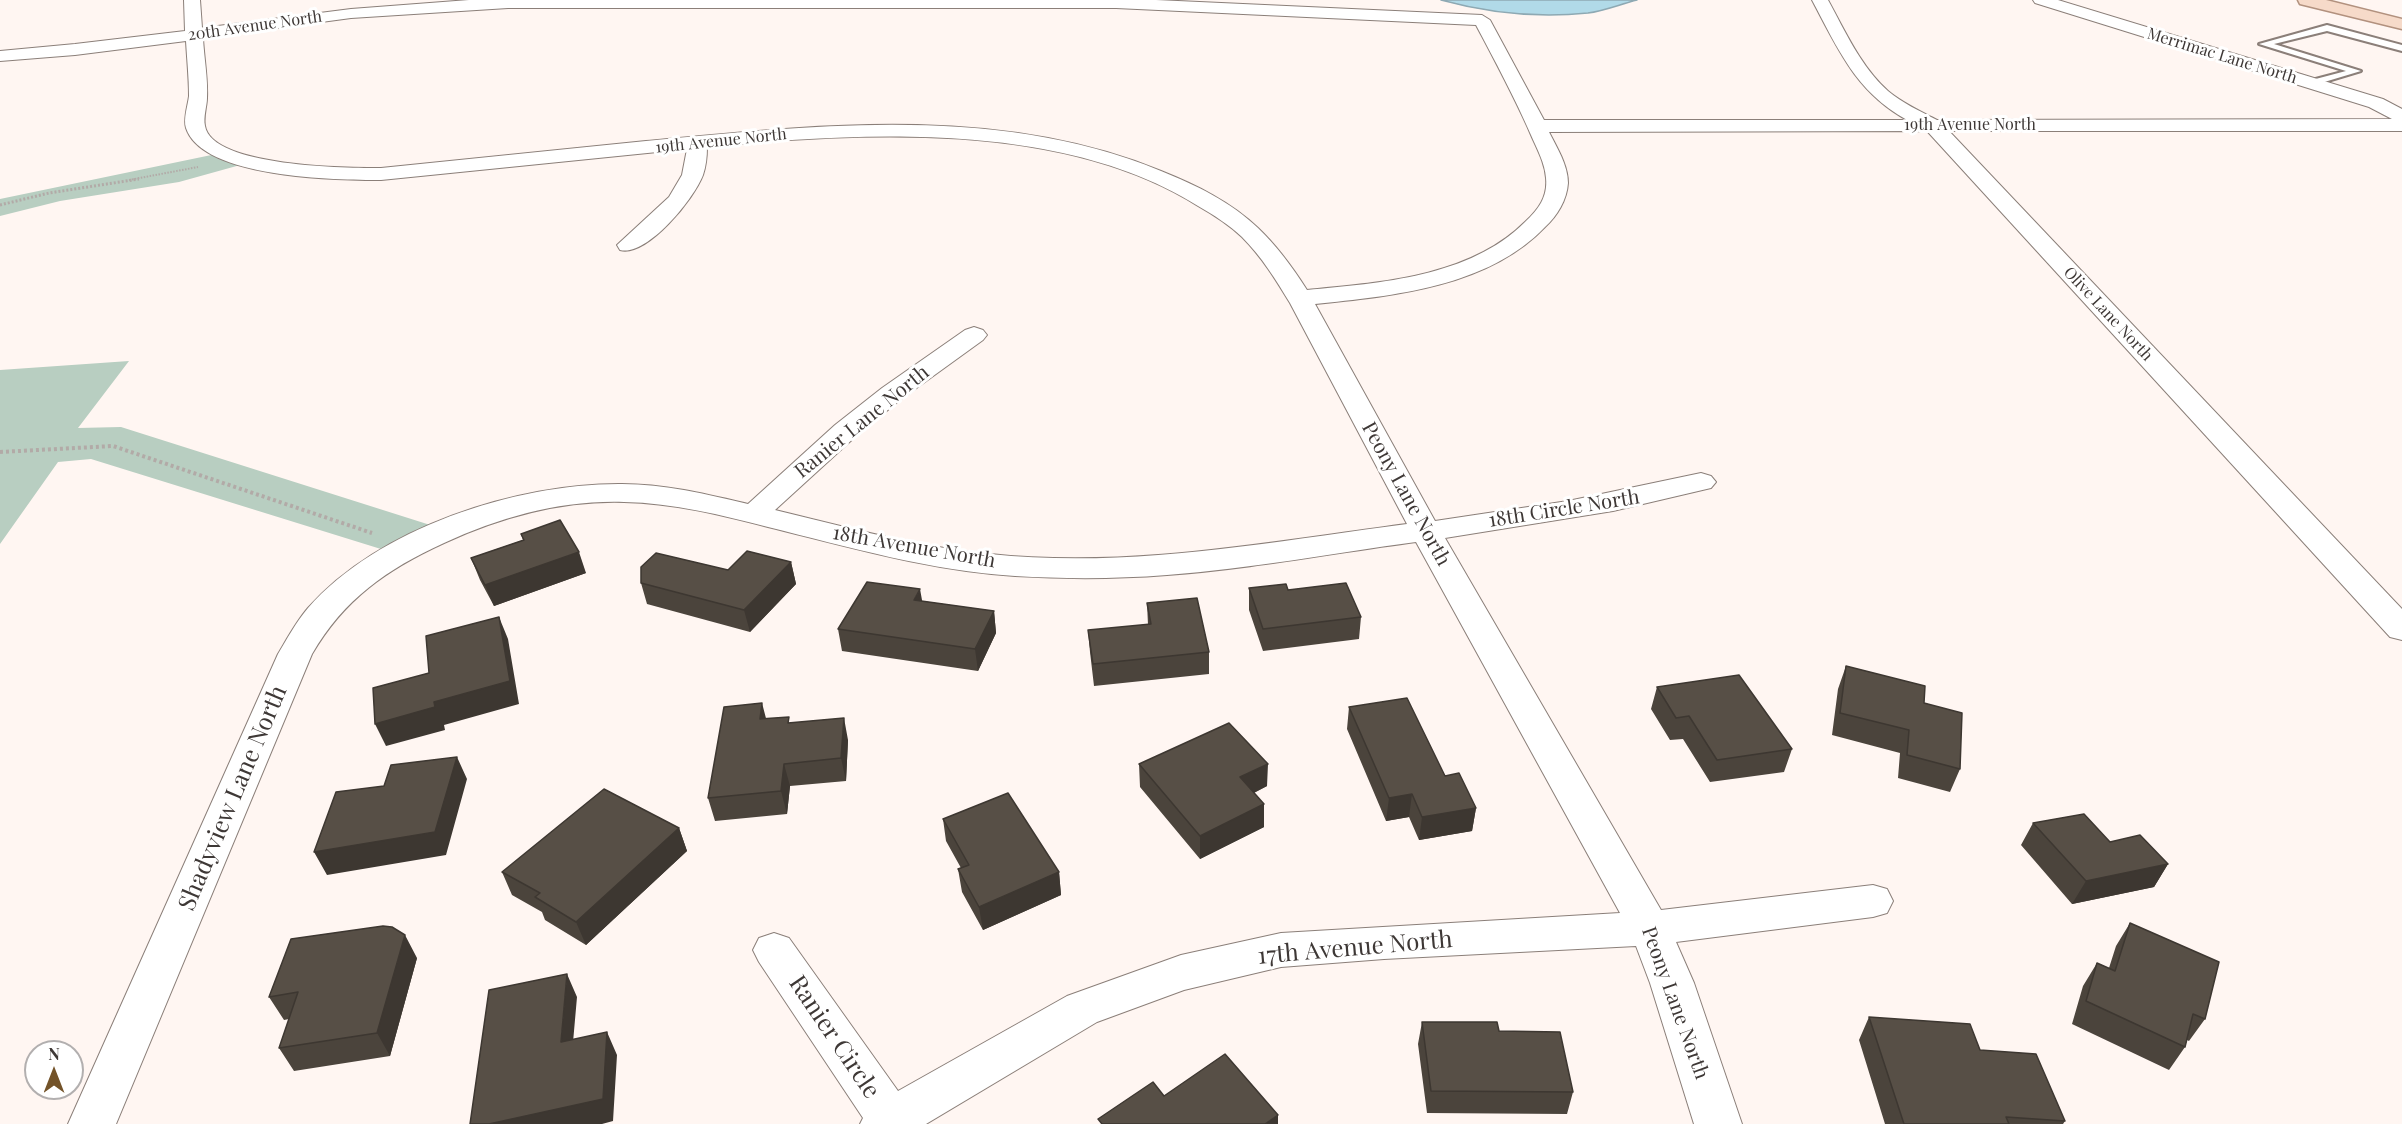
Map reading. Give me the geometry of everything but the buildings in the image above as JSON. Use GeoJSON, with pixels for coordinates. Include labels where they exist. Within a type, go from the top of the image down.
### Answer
{"type":"FeatureCollection","features":[{"type":"Feature","properties":{"kind":"main road"},"geometry":{"type":"LineString","coordinates":[[2306,0],[2402,24]]}},
{"type":"Feature","properties":{"kind":"main road"},"geometry":{"type":"LineString","coordinates":[[2350,0],[2402,13]]}},
{"type":"Feature","properties":{"kind":"street","name":"19th Avenue North"},"geometry":{"type":"LineString","coordinates":[[192,0],[198,96],[195,126],[203,141],[221,153],[236,158],[287,170],[332,174],[381,174],[822,131],[912,130],[997,137],[1104,158],[1151,173],[1193,193],[1231,216],[1263,243],[1299,298]]}},
{"type":"Feature","properties":{"kind":"street","name":"Olive Lane North"},"geometry":{"type":"LineString","coordinates":[[1820,0],[1833,26],[1880,94],[1906,112],[1932,125],[2402,629]]}},
{"type":"Feature","properties":{"kind":"street","name":"Merrimac Lane North"},"geometry":{"type":"LineString","coordinates":[[2041,0],[2376,103],[2402,117]]}},
{"type":"Feature","properties":{"kind":"street","name":"20th Avenue North"},"geometry":{"type":"LineString","coordinates":[[0,56],[103,48],[330,16],[450,5],[724,1],[1173,2],[1482,20],[1537,126]]}},
{"type":"Feature","properties":{"kind":"street","name":"19th Avenue North"},"geometry":{"type":"LineString","coordinates":[[1537,126],[2402,125]]}},
{"type":"Feature","properties":{"kind":"street"},"geometry":{"type":"LineString","coordinates":[[1299,298],[1389,288],[1440,276],[1483,261],[1517,243],[1538,223],[1554,202],[1557,180],[1552,160],[1537,126]]}},
{"type":"Feature","properties":{"kind":"street"},"geometry":{"type":"LineString","coordinates":[[628,245],[657,223],[680,198],[694,175],[698,154],[697,143]]}},
{"type":"Feature","properties":{"kind":"street","name":"Peony Lane North"},"geometry":{"type":"LineString","coordinates":[[1299,298],[1426,531],[1650,928],[1672,983],[1718,1124]]}},
{"type":"Feature","properties":{"kind":"street","name":"Ranier Lane North"},"geometry":{"type":"LineString","coordinates":[[754,514],[845,431],[891,394],[975,334]]}},
{"type":"Feature","properties":{"kind":"street","name":"18th Circle North"},"geometry":{"type":"LineString","coordinates":[[1426,531],[1639,498],[1701,482]]}},
{"type":"Feature","properties":{"kind":"street","name":"18th Avenue North"},"geometry":{"type":"LineString","coordinates":[[446,530],[496,510],[549,499],[602,493],[650,494],[695,500],[887,546],[958,560],[1034,567],[1112,568],[1190,563],[1426,531]]}},
{"type":"Feature","properties":{"kind":"street","name":"Shadyview Lane North"},"geometry":{"type":"LineString","coordinates":[[92,1124],[295,654],[319,617],[354,583],[412,545],[446,530]]}},
{"type":"Feature","properties":{"kind":"street","name":"17th Avenue North"},"geometry":{"type":"LineString","coordinates":[[890,1123],[1082,1010],[1181,973],[1281,950],[1384,942],[1650,928],[1873,901]]}},
{"type":"Feature","properties":{"kind":"street","name":"Ranier Circle"},"geometry":{"type":"LineString","coordinates":[[774,950],[890,1123]]}},
{"type":"Feature","properties":{"kind":"lane"},"geometry":{"type":"LineString","coordinates":[[2311,83],[2356,72],[2264,44],[2327,28],[2402,48]]}},
{"type":"Feature","properties":{"kind":"path"},"geometry":{"type":"LineString","coordinates":[[0,205],[22,198],[153,178],[236,158]]}},
{"type":"Feature","properties":{"kind":"path"},"geometry":{"type":"LineString","coordinates":[[0,452],[113,446],[412,545]]}},
{"type":"Feature","properties":{"kind":"green space"},"geometry":{"type":"Polygon","coordinates":[[[221,153],[251,162],[179,182],[60,201],[0,216],[0,199],[221,153]]]}},
{"type":"Feature","properties":{"kind":"green space"},"geometry":{"type":"Polygon","coordinates":[[[129,361],[78,428],[121,427],[446,530],[397,554],[91,459],[58,462],[0,544],[0,370],[129,361]]]}},
{"type":"Feature","properties":{"kind":"water"},"geometry":{"type":"Polygon","coordinates":[[[1441,0],[1637,0],[1594,12],[1532,15],[1495,11],[1441,0]]]}}]}
